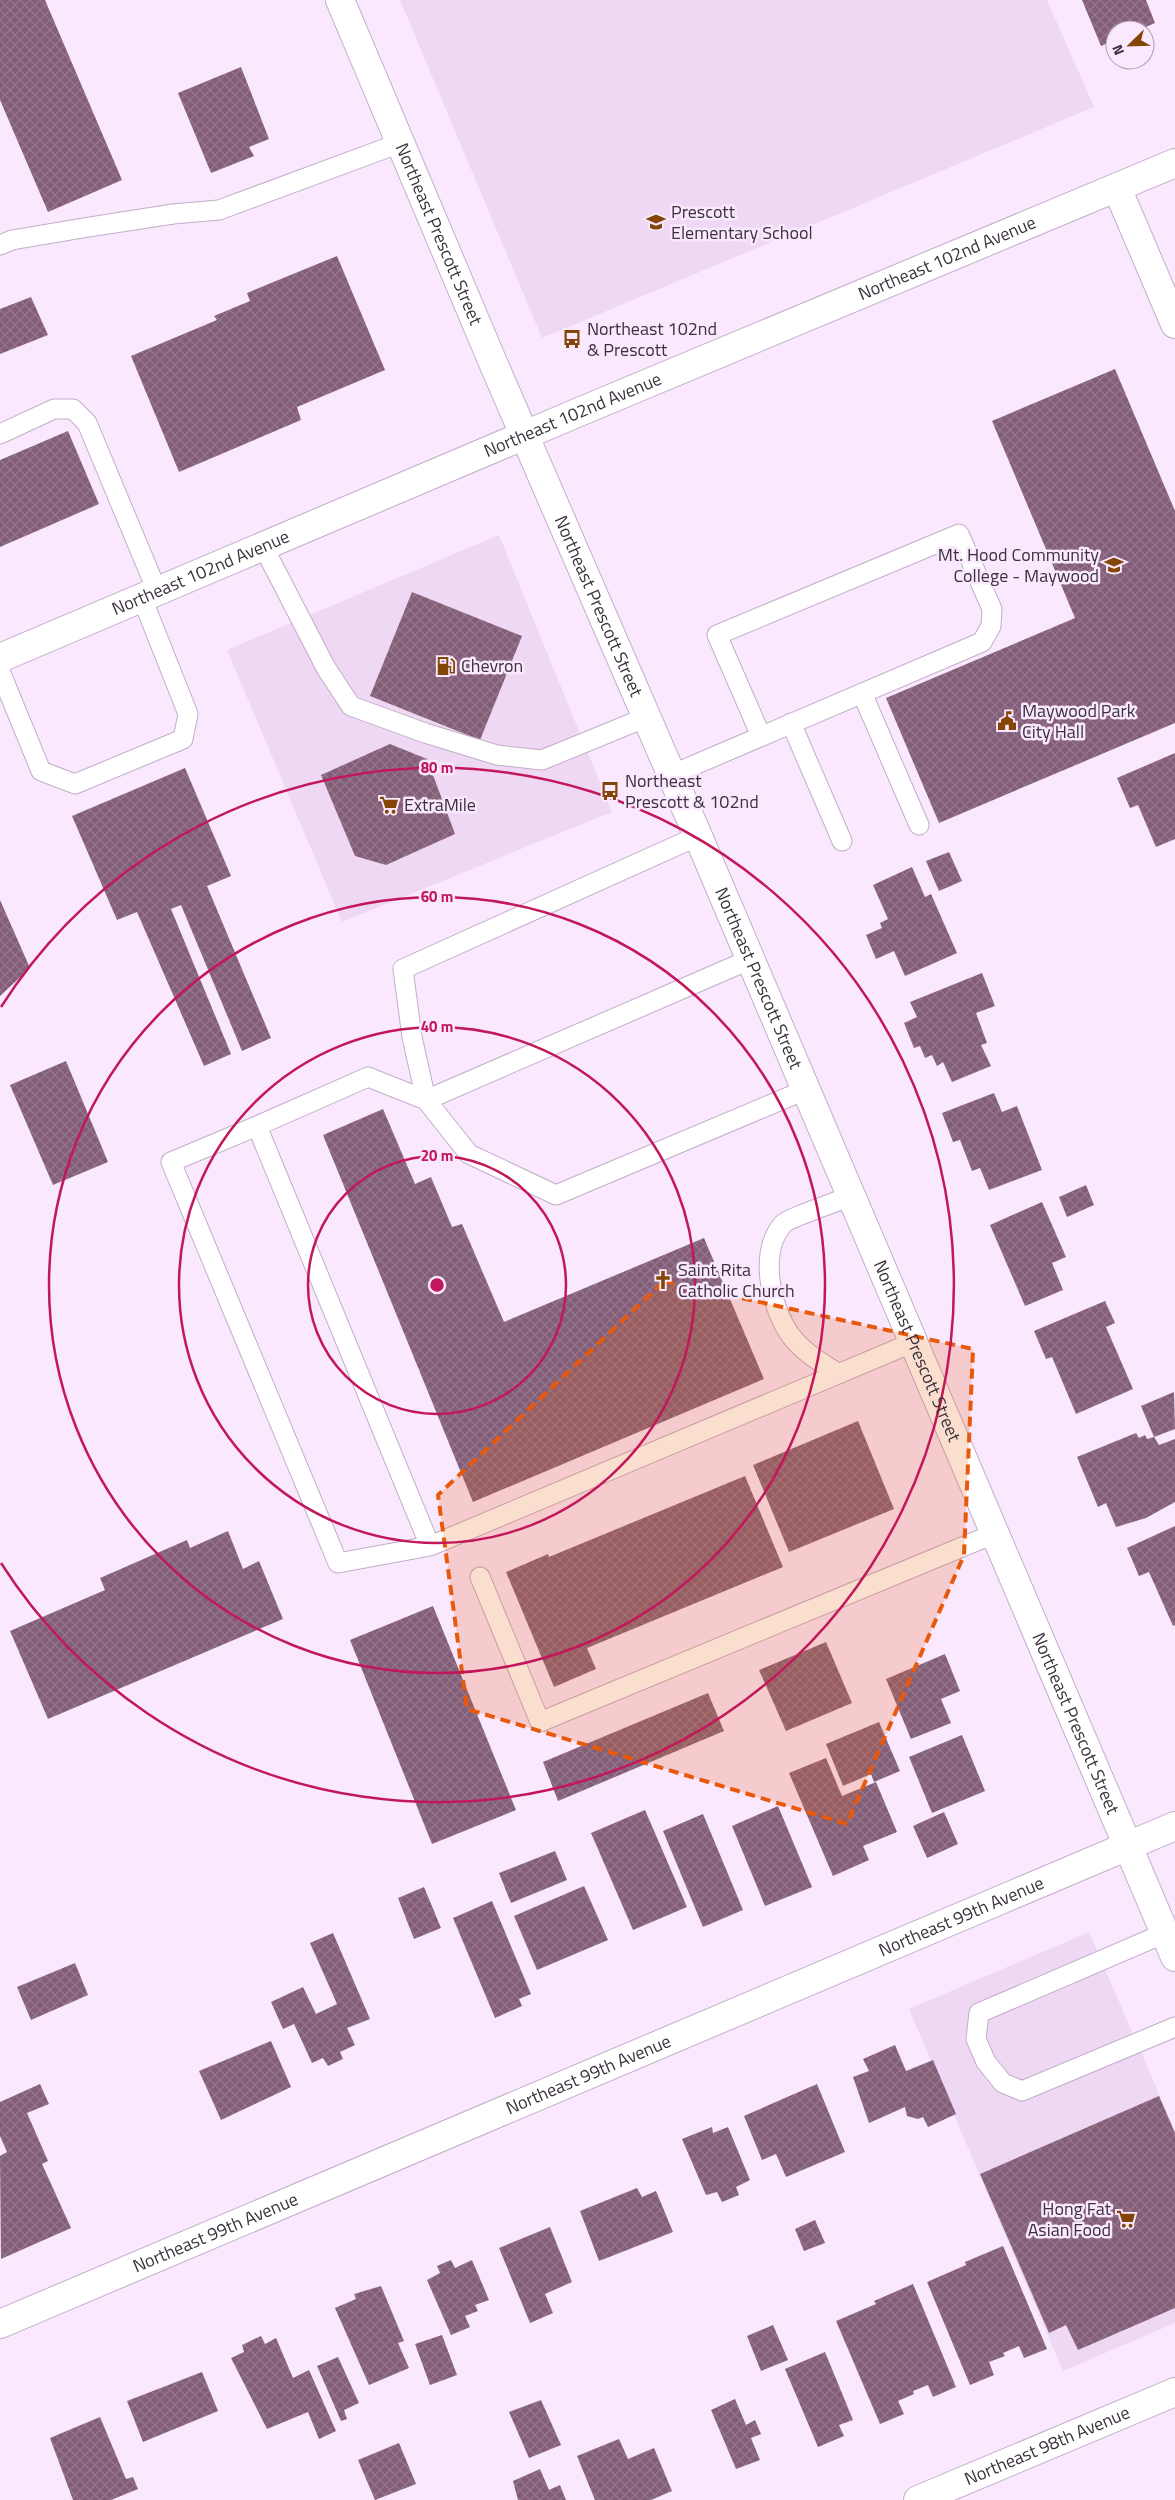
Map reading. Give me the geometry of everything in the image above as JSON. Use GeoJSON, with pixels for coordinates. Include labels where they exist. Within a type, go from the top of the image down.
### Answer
{"type":"FeatureCollection","features":[{"type":"Feature","properties":{"kind":"street","name":"Northeast Prescott Street"},"geometry":{"type":"LineString","coordinates":[[340,0],[524,436],[698,836],[1170,1945]]}},
{"type":"Feature","properties":{"kind":"street","name":"Northeast 102nd Avenue"},"geometry":{"type":"LineString","coordinates":[[0,658],[1175,163]]}},
{"type":"Feature","properties":{"kind":"street"},"geometry":{"type":"LineString","coordinates":[[1117,188],[1175,324]]}},
{"type":"Feature","properties":{"kind":"street","name":"Northeast 99th Avenue"},"geometry":{"type":"LineString","coordinates":[[0,2324],[1175,1826]]}},
{"type":"Feature","properties":{"kind":"street","name":"Northeast 98th Avenue"},"geometry":{"type":"LineString","coordinates":[[918,2500],[1175,2392]]}},
{"type":"Feature","properties":{"kind":"lane"},"geometry":{"type":"LineString","coordinates":[[0,245],[12,240],[47,234],[173,214],[219,210],[400,143]]}},
{"type":"Feature","properties":{"kind":"lane"},"geometry":{"type":"LineString","coordinates":[[0,434],[54,409],[73,409],[87,422],[150,594],[188,714],[183,739],[76,784],[41,771],[0,671]]}},
{"type":"Feature","properties":{"kind":"lane"},"geometry":{"type":"LineString","coordinates":[[671,775],[982,642],[992,626],[992,609],[959,534],[717,635],[761,736]]}},
{"type":"Feature","properties":{"kind":"lane"},"geometry":{"type":"LineString","coordinates":[[263,546],[326,668],[351,706],[425,733],[497,755],[542,760],[647,717]]}},
{"type":"Feature","properties":{"kind":"lane"},"geometry":{"type":"LineString","coordinates":[[862,693],[919,825]]}},
{"type":"Feature","properties":{"kind":"lane"},"geometry":{"type":"LineString","coordinates":[[791,723],[842,841]]}},
{"type":"Feature","properties":{"kind":"lane"},"geometry":{"type":"LineString","coordinates":[[698,836],[403,969],[412,1038],[426,1100],[469,1154],[556,1195],[805,1090]]}},
{"type":"Feature","properties":{"kind":"lane"},"geometry":{"type":"LineString","coordinates":[[750,959],[426,1100],[368,1078],[171,1162],[338,1563],[430,1546],[914,1342]]}},
{"type":"Feature","properties":{"kind":"lane"},"geometry":{"type":"LineString","coordinates":[[257,1126],[430,1546]]}},
{"type":"Feature","properties":{"kind":"lane"},"geometry":{"type":"LineString","coordinates":[[839,1374],[808,1355],[791,1336],[779,1313],[770,1283],[770,1256],[775,1237],[784,1223],[850,1196]]}},
{"type":"Feature","properties":{"kind":"lane"},"geometry":{"type":"LineString","coordinates":[[480,1577],[540,1722],[996,1533]]}},
{"type":"Feature","properties":{"kind":"lane"},"geometry":{"type":"LineString","coordinates":[[1170,1945],[979,2013],[976,2039],[986,2062],[1003,2082],[1022,2091],[1175,2026]]}},
{"type":"Feature","properties":{"kind":"highlighted area"},"geometry":{"type":"Polygon","coordinates":[[[664,1281],[973,1349],[964,1555],[847,1824],[467,1709],[438,1495],[664,1281]]]}},
{"type":"Feature","properties":{"kind":"shaded area","name":"Prescott Elementary School"},"geometry":{"type":"Polygon","coordinates":[[[400,0],[1047,0],[1094,107],[542,338],[400,0]]]}},
{"type":"Feature","properties":{"kind":"shaded area"},"geometry":{"type":"Polygon","coordinates":[[[499,535],[612,812],[342,922],[227,650],[499,535]]]}},
{"type":"Feature","properties":{"kind":"shaded area"},"geometry":{"type":"Polygon","coordinates":[[[1089,1932],[1175,2131],[1175,2323],[1063,2371],[909,2009],[1089,1932]]]}},
{"type":"Feature","properties":{"kind":"building"},"geometry":{"type":"Polygon","coordinates":[[[0,0],[45,0],[122,180],[48,212],[0,100],[0,0]]]}},
{"type":"Feature","properties":{"kind":"building"},"geometry":{"type":"Polygon","coordinates":[[[1082,0],[1146,0],[1154,20],[1105,20],[1105,44],[1101,46],[1082,0]]]}},
{"type":"Feature","properties":{"kind":"building"},"geometry":{"type":"Polygon","coordinates":[[[241,67],[269,139],[249,147],[254,156],[211,173],[178,93],[241,67]]]}},
{"type":"Feature","properties":{"kind":"building"},"geometry":{"type":"Polygon","coordinates":[[[337,256],[385,370],[297,407],[301,420],[179,472],[131,356],[217,320],[214,316],[250,301],[247,293],[337,256]]]}},
{"type":"Feature","properties":{"kind":"building"},"geometry":{"type":"Polygon","coordinates":[[[31,297],[48,335],[0,354],[0,309],[31,297]]]}},
{"type":"Feature","properties":{"kind":"building"},"geometry":{"type":"Polygon","coordinates":[[[1115,369],[1175,511],[1175,723],[939,823],[886,698],[1075,618],[992,421],[1115,369]]]}},
{"type":"Feature","properties":{"kind":"building"},"geometry":{"type":"Polygon","coordinates":[[[68,431],[99,504],[0,547],[0,460],[68,431]]]}},
{"type":"Feature","properties":{"kind":"building","name":"Chevron"},"geometry":{"type":"Polygon","coordinates":[[[412,592],[522,636],[480,740],[370,696],[412,592]]]}},
{"type":"Feature","properties":{"kind":"building","name":"ExtraMile"},"geometry":{"type":"Polygon","coordinates":[[[390,744],[427,759],[455,834],[386,865],[355,856],[321,775],[390,744]]]}},
{"type":"Feature","properties":{"kind":"building"},"geometry":{"type":"Polygon","coordinates":[[[1175,753],[1175,839],[1156,847],[1138,805],[1130,808],[1117,778],[1175,753]]]}},
{"type":"Feature","properties":{"kind":"building"},"geometry":{"type":"Polygon","coordinates":[[[185,768],[231,876],[207,886],[271,1038],[242,1051],[181,905],[171,909],[231,1054],[204,1066],[137,912],[117,920],[72,816],[185,768]]]}},
{"type":"Feature","properties":{"kind":"building"},"geometry":{"type":"Polygon","coordinates":[[[949,852],[962,881],[939,891],[926,861],[949,852]]]}},
{"type":"Feature","properties":{"kind":"building"},"geometry":{"type":"Polygon","coordinates":[[[912,867],[925,897],[931,894],[957,953],[905,976],[894,951],[876,959],[866,935],[882,928],[880,923],[888,919],[873,885],[912,867]]]}},
{"type":"Feature","properties":{"kind":"building"},"geometry":{"type":"Polygon","coordinates":[[[0,900],[30,968],[0,996],[0,900]]]}},
{"type":"Feature","properties":{"kind":"building"},"geometry":{"type":"Polygon","coordinates":[[[982,973],[995,1006],[976,1013],[987,1043],[981,1045],[991,1066],[952,1082],[943,1062],[937,1066],[932,1055],[925,1058],[920,1046],[914,1048],[904,1023],[917,1017],[910,1002],[982,973]]]}},
{"type":"Feature","properties":{"kind":"building"},"geometry":{"type":"Polygon","coordinates":[[[66,1061],[108,1162],[53,1185],[10,1085],[66,1061]]]}},
{"type":"Feature","properties":{"kind":"building"},"geometry":{"type":"Polygon","coordinates":[[[994,1093],[1002,1112],[1017,1106],[1042,1170],[989,1190],[980,1168],[972,1171],[960,1140],[953,1142],[942,1113],[994,1093]]]}},
{"type":"Feature","properties":{"kind":"building","name":"Saint Rita Catholic Church"},"geometry":{"type":"Polygon","coordinates":[[[383,1109],[415,1184],[431,1177],[452,1227],[462,1224],[504,1322],[704,1238],[764,1379],[473,1502],[323,1135],[383,1109]]]}},
{"type":"Feature","properties":{"kind":"building"},"geometry":{"type":"Polygon","coordinates":[[[1086,1185],[1094,1205],[1067,1217],[1059,1197],[1086,1185]]]}},
{"type":"Feature","properties":{"kind":"building"},"geometry":{"type":"Polygon","coordinates":[[[1042,1202],[1066,1257],[1052,1263],[1063,1290],[1025,1306],[990,1225],[1042,1202]]]}},
{"type":"Feature","properties":{"kind":"building"},"geometry":{"type":"Polygon","coordinates":[[[1105,1301],[1115,1323],[1106,1327],[1133,1389],[1076,1414],[1052,1357],[1046,1359],[1034,1331],[1105,1301]]]}},
{"type":"Feature","properties":{"kind":"building"},"geometry":{"type":"Polygon","coordinates":[[[1174,1392],[1175,1429],[1154,1437],[1141,1406],[1174,1392]]]}},
{"type":"Feature","properties":{"kind":"building"},"geometry":{"type":"Polygon","coordinates":[[[858,1421],[894,1509],[789,1552],[753,1465],[858,1421]]]}},
{"type":"Feature","properties":{"kind":"building"},"geometry":{"type":"Polygon","coordinates":[[[1136,1433],[1139,1438],[1145,1435],[1147,1439],[1154,1437],[1159,1445],[1175,1439],[1175,1502],[1146,1518],[1116,1527],[1106,1503],[1098,1507],[1077,1457],[1136,1433]]]}},
{"type":"Feature","properties":{"kind":"building"},"geometry":{"type":"Polygon","coordinates":[[[745,1476],[783,1567],[587,1648],[596,1669],[554,1687],[506,1572],[548,1554],[549,1557],[745,1476]]]}},
{"type":"Feature","properties":{"kind":"building"},"geometry":{"type":"Polygon","coordinates":[[[1175,1526],[1175,1625],[1173,1626],[1149,1572],[1139,1576],[1127,1548],[1175,1526]]]}},
{"type":"Feature","properties":{"kind":"building"},"geometry":{"type":"Polygon","coordinates":[[[228,1531],[243,1569],[259,1561],[283,1619],[48,1719],[10,1631],[105,1590],[100,1578],[187,1540],[190,1548],[228,1531]]]}},
{"type":"Feature","properties":{"kind":"building"},"geometry":{"type":"Polygon","coordinates":[[[433,1606],[516,1810],[432,1844],[350,1640],[433,1606]]]}},
{"type":"Feature","properties":{"kind":"building"},"geometry":{"type":"Polygon","coordinates":[[[826,1642],[852,1703],[786,1731],[759,1670],[826,1642]]]}},
{"type":"Feature","properties":{"kind":"building"},"geometry":{"type":"Polygon","coordinates":[[[945,1654],[960,1691],[941,1699],[951,1723],[911,1739],[886,1679],[945,1654]]]}},
{"type":"Feature","properties":{"kind":"building"},"geometry":{"type":"Polygon","coordinates":[[[708,1693],[724,1731],[558,1801],[543,1762],[708,1693]]]}},
{"type":"Feature","properties":{"kind":"building"},"geometry":{"type":"Polygon","coordinates":[[[879,1722],[900,1771],[874,1782],[871,1774],[843,1786],[826,1744],[879,1722]]]}},
{"type":"Feature","properties":{"kind":"building"},"geometry":{"type":"Polygon","coordinates":[[[962,1735],[985,1791],[932,1813],[909,1757],[962,1735]]]}},
{"type":"Feature","properties":{"kind":"building"},"geometry":{"type":"Polygon","coordinates":[[[826,1758],[842,1796],[876,1782],[897,1832],[863,1846],[869,1860],[833,1876],[789,1773],[826,1758]]]}},
{"type":"Feature","properties":{"kind":"building"},"geometry":{"type":"Polygon","coordinates":[[[778,1806],[812,1887],[765,1906],[732,1826],[778,1806]]]}},
{"type":"Feature","properties":{"kind":"building"},"geometry":{"type":"Polygon","coordinates":[[[645,1810],[687,1907],[633,1930],[591,1833],[645,1810]]]}},
{"type":"Feature","properties":{"kind":"building"},"geometry":{"type":"Polygon","coordinates":[[[944,1812],[958,1844],[927,1858],[913,1826],[944,1812]]]}},
{"type":"Feature","properties":{"kind":"building"},"geometry":{"type":"Polygon","coordinates":[[[703,1814],[743,1910],[703,1927],[663,1831],[703,1814]]]}},
{"type":"Feature","properties":{"kind":"building"},"geometry":{"type":"Polygon","coordinates":[[[555,1851],[567,1880],[511,1903],[499,1873],[555,1851]]]}},
{"type":"Feature","properties":{"kind":"building"},"geometry":{"type":"Polygon","coordinates":[[[584,1886],[608,1940],[537,1970],[514,1916],[584,1886]]]}},
{"type":"Feature","properties":{"kind":"building"},"geometry":{"type":"Polygon","coordinates":[[[424,1887],[441,1928],[414,1939],[398,1898],[424,1887]]]}},
{"type":"Feature","properties":{"kind":"building"},"geometry":{"type":"Polygon","coordinates":[[[492,1901],[531,1994],[519,1999],[522,2006],[495,2018],[453,1918],[492,1901]]]}},
{"type":"Feature","properties":{"kind":"building"},"geometry":{"type":"Polygon","coordinates":[[[333,1933],[370,2019],[347,2028],[355,2045],[340,2052],[343,2059],[328,2066],[323,2058],[312,2063],[294,2024],[283,2029],[271,2002],[303,1987],[316,2014],[337,2004],[310,1943],[333,1933]]]}},
{"type":"Feature","properties":{"kind":"building"},"geometry":{"type":"Polygon","coordinates":[[[75,1963],[88,1995],[31,2020],[17,1987],[75,1963]]]}},
{"type":"Feature","properties":{"kind":"building"},"geometry":{"type":"Polygon","coordinates":[[[271,2041],[291,2087],[221,2120],[199,2071],[271,2041]]]}},
{"type":"Feature","properties":{"kind":"building"},"geometry":{"type":"Polygon","coordinates":[[[895,2045],[906,2071],[933,2060],[956,2114],[928,2127],[923,2117],[918,2119],[907,2116],[905,2107],[869,2123],[853,2077],[869,2071],[863,2059],[895,2045]]]}},
{"type":"Feature","properties":{"kind":"building"},"geometry":{"type":"Polygon","coordinates":[[[40,2084],[49,2104],[27,2113],[48,2161],[42,2164],[71,2228],[1,2259],[0,2156],[7,2152],[0,2136],[0,2102],[40,2084]]]}},
{"type":"Feature","properties":{"kind":"building"},"geometry":{"type":"Polygon","coordinates":[[[817,2084],[845,2152],[786,2177],[776,2154],[762,2160],[744,2116],[817,2084]]]}},
{"type":"Feature","properties":{"kind":"building"},"geometry":{"type":"Polygon","coordinates":[[[1159,2096],[1175,2133],[1175,2308],[1078,2350],[1066,2325],[1049,2333],[980,2174],[1159,2096]]]}},
{"type":"Feature","properties":{"kind":"building"},"geometry":{"type":"Polygon","coordinates":[[[712,2127],[713,2133],[728,2127],[750,2180],[736,2187],[739,2195],[722,2202],[717,2192],[706,2195],[682,2139],[712,2127]]]}},
{"type":"Feature","properties":{"kind":"building"},"geometry":{"type":"Polygon","coordinates":[[[637,2188],[642,2197],[656,2191],[673,2232],[599,2261],[580,2211],[637,2188]]]}},
{"type":"Feature","properties":{"kind":"building"},"geometry":{"type":"Polygon","coordinates":[[[815,2220],[825,2243],[804,2251],[795,2229],[815,2220]]]}},
{"type":"Feature","properties":{"kind":"building"},"geometry":{"type":"Polygon","coordinates":[[[550,2227],[572,2282],[545,2294],[553,2313],[530,2323],[499,2248],[550,2227]]]}},
{"type":"Feature","properties":{"kind":"building"},"geometry":{"type":"Polygon","coordinates":[[[1003,2246],[1047,2349],[1024,2358],[1019,2346],[1003,2353],[1005,2356],[989,2362],[994,2375],[970,2385],[927,2282],[966,2265],[965,2262],[1003,2246]]]}},
{"type":"Feature","properties":{"kind":"building"},"geometry":{"type":"Polygon","coordinates":[[[451,2260],[455,2268],[472,2260],[489,2300],[475,2305],[478,2311],[465,2316],[470,2327],[451,2335],[427,2280],[440,2273],[437,2266],[451,2260]]]}},
{"type":"Feature","properties":{"kind":"building"},"geometry":{"type":"Polygon","coordinates":[[[913,2284],[956,2387],[933,2397],[928,2385],[913,2391],[914,2394],[898,2401],[904,2414],[880,2424],[836,2321],[876,2304],[874,2301],[913,2284]]]}},
{"type":"Feature","properties":{"kind":"building"},"geometry":{"type":"Polygon","coordinates":[[[381,2286],[404,2341],[398,2343],[409,2368],[369,2385],[335,2308],[356,2299],[354,2294],[381,2286]]]}},
{"type":"Feature","properties":{"kind":"building"},"geometry":{"type":"Polygon","coordinates":[[[773,2325],[788,2360],[761,2371],[747,2336],[773,2325]]]}},
{"type":"Feature","properties":{"kind":"building"},"geometry":{"type":"Polygon","coordinates":[[[442,2335],[457,2375],[430,2385],[415,2344],[442,2335]]]}},
{"type":"Feature","properties":{"kind":"building"},"geometry":{"type":"Polygon","coordinates":[[[261,2336],[265,2344],[276,2338],[293,2378],[309,2370],[336,2431],[319,2439],[308,2412],[267,2429],[231,2358],[244,2352],[242,2345],[261,2336]]]}},
{"type":"Feature","properties":{"kind":"building"},"geometry":{"type":"Polygon","coordinates":[[[825,2352],[853,2420],[839,2425],[844,2436],[818,2447],[785,2369],[825,2352]]]}},
{"type":"Feature","properties":{"kind":"building"},"geometry":{"type":"Polygon","coordinates":[[[338,2357],[359,2403],[344,2410],[347,2419],[341,2421],[317,2366],[338,2357]]]}},
{"type":"Feature","properties":{"kind":"building"},"geometry":{"type":"Polygon","coordinates":[[[202,2372],[218,2411],[143,2442],[127,2401],[202,2372]]]}},
{"type":"Feature","properties":{"kind":"building"},"geometry":{"type":"Polygon","coordinates":[[[735,2399],[746,2425],[755,2420],[761,2434],[751,2438],[760,2460],[736,2469],[711,2410],[735,2399]]]}},
{"type":"Feature","properties":{"kind":"building"},"geometry":{"type":"Polygon","coordinates":[[[541,2400],[561,2445],[529,2458],[509,2412],[541,2400]]]}},
{"type":"Feature","properties":{"kind":"building"},"geometry":{"type":"Polygon","coordinates":[[[100,2417],[126,2479],[133,2477],[138,2489],[111,2500],[73,2500],[50,2438],[100,2417]]]}},
{"type":"Feature","properties":{"kind":"building"},"geometry":{"type":"Polygon","coordinates":[[[619,2439],[628,2459],[654,2448],[672,2491],[651,2500],[595,2500],[577,2456],[619,2439]]]}},
{"type":"Feature","properties":{"kind":"building"},"geometry":{"type":"Polygon","coordinates":[[[399,2443],[416,2484],[375,2500],[358,2460],[399,2443]]]}},
{"type":"Feature","properties":{"kind":"building"},"geometry":{"type":"Polygon","coordinates":[[[540,2469],[549,2490],[560,2485],[566,2500],[518,2500],[513,2481],[540,2469]]]}},
{"type":"Feature","properties":{"kind":"place","name":"Prescott Elementary School"},"geometry":{"type":"Point","coordinates":[656,222]}},
{"type":"Feature","properties":{"kind":"place","name":"Northeast 102nd & Prescott"},"geometry":{"type":"Point","coordinates":[572,339]}},
{"type":"Feature","properties":{"kind":"place","name":"Mt. Hood Community College - Maywood"},"geometry":{"type":"Point","coordinates":[1114,565]}},
{"type":"Feature","properties":{"kind":"place","name":"Chevron"},"geometry":{"type":"Point","coordinates":[446,666]}},
{"type":"Feature","properties":{"kind":"place","name":"Maywood Park City Hall"},"geometry":{"type":"Point","coordinates":[1007,721]}},
{"type":"Feature","properties":{"kind":"place","name":"Northeast Prescott & 102nd"},"geometry":{"type":"Point","coordinates":[610,791]}},
{"type":"Feature","properties":{"kind":"place","name":"ExtraMile"},"geometry":{"type":"Point","coordinates":[389,805]}},
{"type":"Feature","properties":{"kind":"place","name":"Saint Rita Catholic Church"},"geometry":{"type":"Point","coordinates":[663,1280]}},
{"type":"Feature","properties":{"kind":"place","name":"Hong Fat Asian Food"},"geometry":{"type":"Point","coordinates":[1126,2219]}}]}
